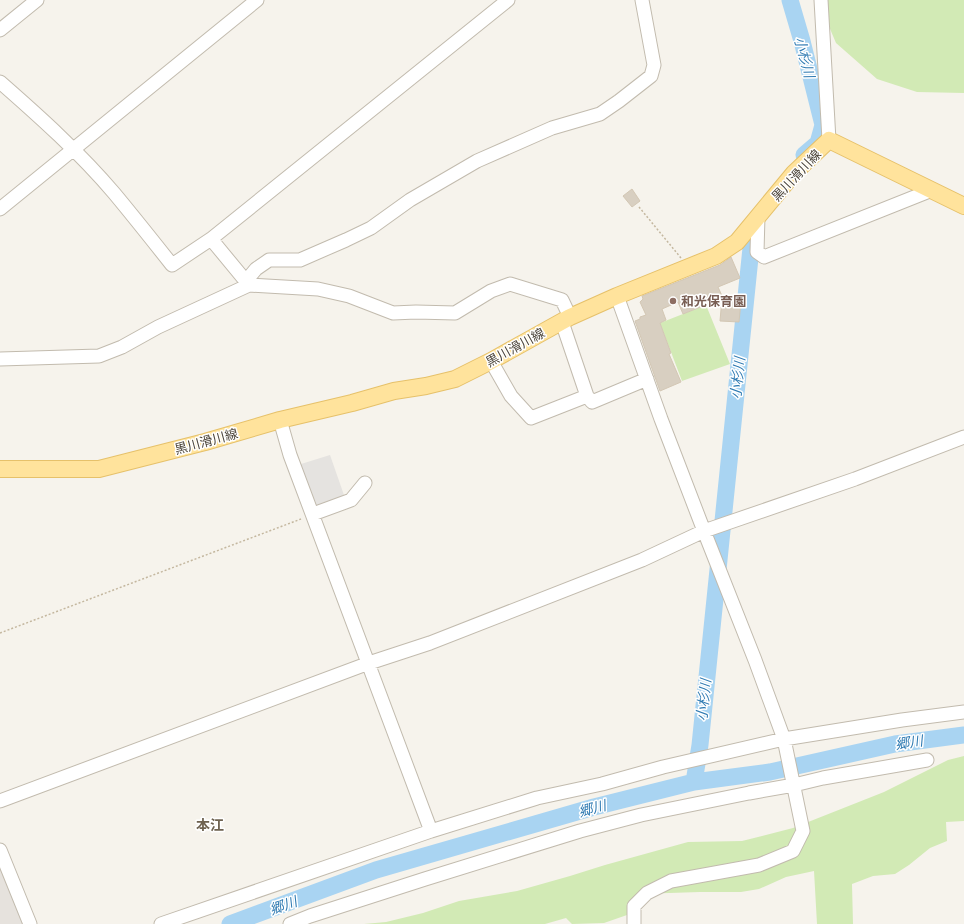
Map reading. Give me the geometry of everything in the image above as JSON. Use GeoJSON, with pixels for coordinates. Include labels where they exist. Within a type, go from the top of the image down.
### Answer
{"type":"FeatureCollection","features":[{"type":"Feature","properties":{"kind":"main road","name":"黒川滑川線"},"geometry":{"type":"LineString","coordinates":[[0,468],[99,469],[205,442],[280,420],[352,403],[394,390],[426,386],[455,379],[491,361],[566,319],[617,296],[716,256],[737,242],[794,173],[829,140],[964,206]]}},
{"type":"Feature","properties":{"kind":"street"},"geometry":{"type":"LineString","coordinates":[[0,30],[37,0]]}},
{"type":"Feature","properties":{"kind":"street"},"geometry":{"type":"LineString","coordinates":[[0,209],[257,0]]}},
{"type":"Feature","properties":{"kind":"street"},"geometry":{"type":"LineString","coordinates":[[0,82],[74,150],[114,193],[172,266],[210,239],[508,0]]}},
{"type":"Feature","properties":{"kind":"street"},"geometry":{"type":"LineString","coordinates":[[248,283],[256,269],[269,260],[300,260],[346,240],[371,228],[410,200],[477,161],[552,128],[600,114],[619,101],[651,76],[654,65],[642,0]]}},
{"type":"Feature","properties":{"kind":"street"},"geometry":{"type":"LineString","coordinates":[[821,0],[829,140]]}},
{"type":"Feature","properties":{"kind":"street"},"geometry":{"type":"LineString","coordinates":[[758,216],[757,252],[764,257],[932,190]]}},
{"type":"Feature","properties":{"kind":"street"},"geometry":{"type":"LineString","coordinates":[[210,239],[248,283]]}},
{"type":"Feature","properties":{"kind":"street"},"geometry":{"type":"LineString","coordinates":[[0,359],[99,356],[122,347],[158,327],[248,283],[318,289],[349,296],[393,313],[455,313],[491,291],[510,284],[562,300],[587,396],[592,402],[647,379]]}},
{"type":"Feature","properties":{"kind":"street"},"geometry":{"type":"LineString","coordinates":[[617,296],[704,531],[755,660],[784,739],[803,831],[793,851],[759,865],[671,881],[647,893],[634,906],[634,924]]}},
{"type":"Feature","properties":{"kind":"street"},"geometry":{"type":"LineString","coordinates":[[491,361],[511,396],[531,418],[587,396]]}},
{"type":"Feature","properties":{"kind":"street"},"geometry":{"type":"LineString","coordinates":[[280,420],[290,455],[431,831]]}},
{"type":"Feature","properties":{"kind":"street"},"geometry":{"type":"LineString","coordinates":[[0,802],[369,663],[430,643],[642,560],[704,531],[856,479],[964,437]]}},
{"type":"Feature","properties":{"kind":"street"},"geometry":{"type":"LineString","coordinates":[[313,514],[351,500],[365,483]]}},
{"type":"Feature","properties":{"kind":"street"},"geometry":{"type":"LineString","coordinates":[[161,924],[431,831],[537,798],[602,784],[663,767],[784,739],[902,720],[964,712]]}},
{"type":"Feature","properties":{"kind":"street"},"geometry":{"type":"LineString","coordinates":[[290,924],[310,916],[580,831],[641,815],[794,785],[822,778],[927,760]]}},
{"type":"Feature","properties":{"kind":"street"},"geometry":{"type":"LineString","coordinates":[[0,850],[30,924]]}},
{"type":"Feature","properties":{"kind":"path"},"geometry":{"type":"LineString","coordinates":[[639,207],[688,267]]}},
{"type":"Feature","properties":{"kind":"path"},"geometry":{"type":"LineString","coordinates":[[0,633],[313,514]]}},
{"type":"Feature","properties":{"kind":"shaded area"},"geometry":{"type":"Polygon","coordinates":[[[330,455],[345,498],[316,509],[301,464],[330,455]]]}},
{"type":"Feature","properties":{"kind":"shaded area"},"geometry":{"type":"Polygon","coordinates":[[[0,863],[24,924],[0,924],[0,863]]]}},
{"type":"Feature","properties":{"kind":"green space"},"geometry":{"type":"Polygon","coordinates":[[[826,0],[964,0],[964,93],[917,92],[877,79],[836,43],[825,17],[826,0]]]}},
{"type":"Feature","properties":{"kind":"green space"},"geometry":{"type":"Polygon","coordinates":[[[706,305],[730,364],[682,381],[660,323],[706,305]]]}},
{"type":"Feature","properties":{"kind":"green space"},"geometry":{"type":"Polygon","coordinates":[[[964,756],[964,821],[946,822],[947,841],[930,848],[895,874],[873,876],[852,884],[853,924],[817,924],[814,871],[786,877],[759,889],[741,892],[638,894],[627,915],[604,923],[572,924],[566,918],[545,924],[364,924],[386,922],[423,913],[459,901],[517,891],[688,842],[742,841],[793,828],[884,792],[948,760],[964,756]]]}},
{"type":"Feature","properties":{"kind":"building"},"geometry":{"type":"Polygon","coordinates":[[[632,189],[640,201],[632,207],[623,196],[632,189]]]}},
{"type":"Feature","properties":{"kind":"building"},"geometry":{"type":"Polygon","coordinates":[[[731,257],[740,278],[718,287],[723,298],[683,314],[678,302],[662,309],[666,320],[660,323],[671,353],[669,354],[681,382],[660,391],[635,321],[646,315],[640,302],[643,299],[642,296],[720,265],[731,257]]]}},
{"type":"Feature","properties":{"kind":"building"},"geometry":{"type":"Polygon","coordinates":[[[722,298],[741,301],[739,322],[720,321],[722,298]]]}},
{"type":"Feature","properties":{"kind":"waterway","name":"小杉川"},"geometry":{"type":"LineString","coordinates":[[790,0],[823,125],[818,143],[804,155]]}},
{"type":"Feature","properties":{"kind":"waterway","name":"小杉川"},"geometry":{"type":"LineString","coordinates":[[694,782],[700,745],[751,248],[755,230]]}},
{"type":"Feature","properties":{"kind":"waterway","name":"郷川"},"geometry":{"type":"LineString","coordinates":[[230,924],[376,870],[594,807],[694,782],[770,772],[895,744],[964,735]]}},
{"type":"Feature","properties":{"kind":"place","name":"和光保育園"},"geometry":{"type":"Point","coordinates":[673,301]}},
{"type":"Feature","properties":{"kind":"district","name":"本江"},"geometry":{"type":"Point","coordinates":[210,824]}}]}
